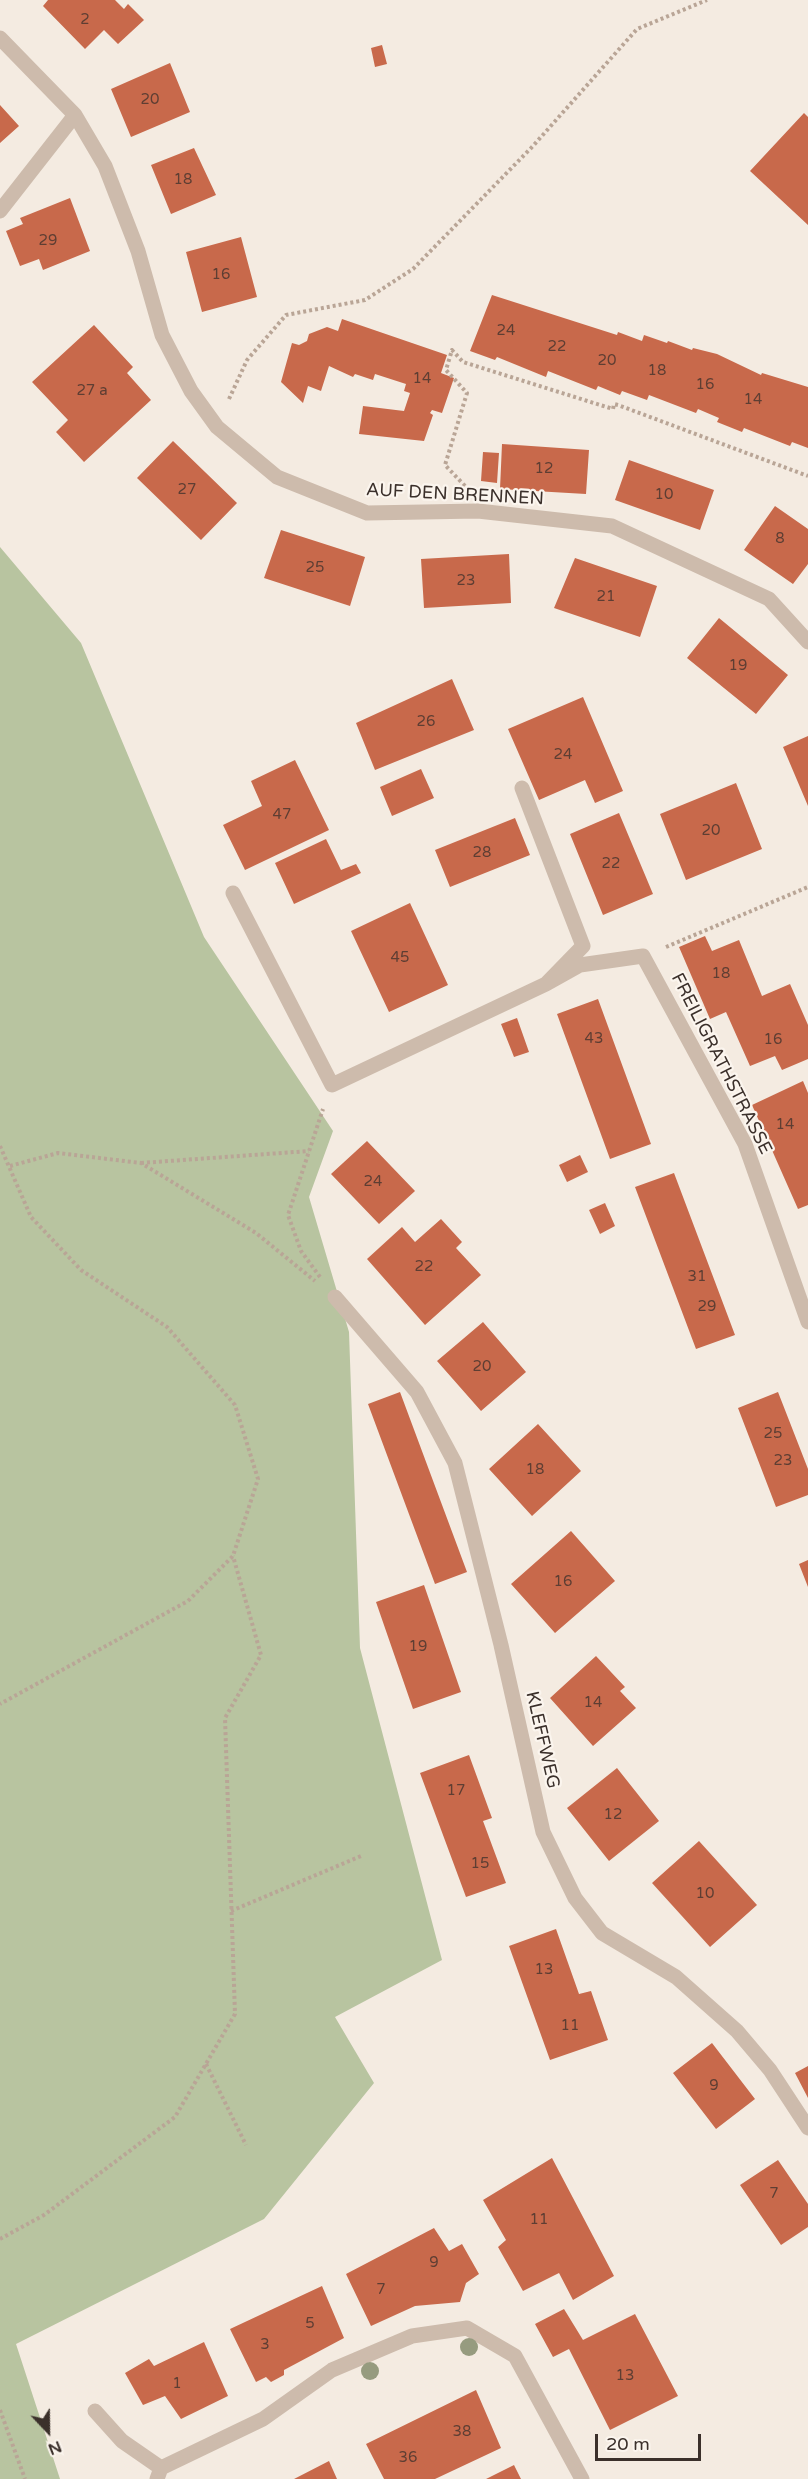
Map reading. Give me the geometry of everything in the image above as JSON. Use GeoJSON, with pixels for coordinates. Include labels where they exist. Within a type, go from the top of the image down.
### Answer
{"type":"FeatureCollection","features":[{"type":"Feature","properties":{"kind":"street","name":"AUF DEN BRENNEN"},"geometry":{"type":"LineString","coordinates":[[0,38],[75,115],[105,166],[138,250],[162,335],[191,391],[217,427],[277,477],[367,513],[478,512],[612,526],[769,599],[808,642]]}},
{"type":"Feature","properties":{"kind":"street"},"geometry":{"type":"LineString","coordinates":[[0,211],[75,115]]}},
{"type":"Feature","properties":{"kind":"street"},"geometry":{"type":"LineString","coordinates":[[522,788],[583,946],[546,984]]}},
{"type":"Feature","properties":{"kind":"street"},"geometry":{"type":"LineString","coordinates":[[233,893],[332,1084],[546,984],[580,965],[643,956]]}},
{"type":"Feature","properties":{"kind":"street","name":"FREILIGRATHSTRASSE"},"geometry":{"type":"LineString","coordinates":[[643,956],[745,1144],[808,1322]]}},
{"type":"Feature","properties":{"kind":"street","name":"KLEFFWEG"},"geometry":{"type":"LineString","coordinates":[[335,1297],[417,1392],[455,1463],[501,1645],[543,1833],[575,1898],[602,1933],[676,1977],[737,2031],[770,2070],[808,2128]]}},
{"type":"Feature","properties":{"kind":"street"},"geometry":{"type":"LineString","coordinates":[[95,2411],[122,2441],[159,2474],[263,2419],[332,2370],[412,2336],[467,2328],[515,2356],[582,2479]]}},
{"type":"Feature","properties":{"kind":"path"},"geometry":{"type":"LineString","coordinates":[[217,427],[247,360],[286,315],[364,300],[413,269],[533,146],[637,29],[707,0]]}},
{"type":"Feature","properties":{"kind":"path"},"geometry":{"type":"LineString","coordinates":[[478,512],[477,499],[446,465],[467,393],[446,370],[452,350],[463,362],[613,409],[614,404],[618,405],[808,476]]}},
{"type":"Feature","properties":{"kind":"path"},"geometry":{"type":"LineString","coordinates":[[643,956],[808,887]]}},
{"type":"Feature","properties":{"kind":"path"},"geometry":{"type":"LineString","coordinates":[[332,1084],[288,1215],[301,1251],[335,1297]]}},
{"type":"Feature","properties":{"kind":"path"},"geometry":{"type":"LineString","coordinates":[[0,1146],[31,1217],[81,1270],[167,1327],[235,1405],[258,1479],[233,1556],[188,1601],[0,1704]]}},
{"type":"Feature","properties":{"kind":"path"},"geometry":{"type":"LineString","coordinates":[[10,1166],[58,1153],[141,1163],[309,1151]]}},
{"type":"Feature","properties":{"kind":"path"},"geometry":{"type":"LineString","coordinates":[[141,1163],[256,1233],[335,1297]]}},
{"type":"Feature","properties":{"kind":"path"},"geometry":{"type":"LineString","coordinates":[[0,2239],[44,2216],[175,2116],[235,2014],[225,1719],[261,1655],[233,1556]]}},
{"type":"Feature","properties":{"kind":"path"},"geometry":{"type":"LineString","coordinates":[[231,1911],[361,1856]]}},
{"type":"Feature","properties":{"kind":"path"},"geometry":{"type":"LineString","coordinates":[[206,2064],[246,2145]]}},
{"type":"Feature","properties":{"kind":"path"},"geometry":{"type":"LineString","coordinates":[[0,2410],[25,2479]]}},
{"type":"Feature","properties":{"kind":"green space"},"geometry":{"type":"Polygon","coordinates":[[[0,547],[81,643],[204,937],[333,1131],[309,1197],[349,1332],[360,1648],[442,1960],[335,2017],[374,2083],[264,2219],[16,2344],[60,2479],[0,2479],[0,547]]]}},
{"type":"Feature","properties":{"kind":"building"},"geometry":{"type":"Polygon","coordinates":[[[48,0],[115,0],[124,9],[128,4],[144,20],[118,44],[104,30],[85,49],[43,6],[48,0]]]}},
{"type":"Feature","properties":{"kind":"building"},"geometry":{"type":"Polygon","coordinates":[[[382,45],[387,64],[375,67],[371,48],[382,45]]]}},
{"type":"Feature","properties":{"kind":"building"},"geometry":{"type":"Polygon","coordinates":[[[170,63],[190,112],[131,137],[111,89],[170,63]]]}},
{"type":"Feature","properties":{"kind":"building"},"geometry":{"type":"Polygon","coordinates":[[[0,105],[19,126],[0,143],[0,105]]]}},
{"type":"Feature","properties":{"kind":"building"},"geometry":{"type":"Polygon","coordinates":[[[804,113],[808,117],[808,225],[750,171],[804,113]]]}},
{"type":"Feature","properties":{"kind":"building"},"geometry":{"type":"Polygon","coordinates":[[[194,148],[216,195],[171,214],[151,165],[194,148]]]}},
{"type":"Feature","properties":{"kind":"building"},"geometry":{"type":"Polygon","coordinates":[[[70,198],[90,251],[43,270],[39,259],[20,266],[6,231],[23,224],[20,218],[70,198]]]}},
{"type":"Feature","properties":{"kind":"building"},"geometry":{"type":"Polygon","coordinates":[[[241,237],[257,297],[202,312],[186,252],[241,237]]]}},
{"type":"Feature","properties":{"kind":"building"},"geometry":{"type":"Polygon","coordinates":[[[492,295],[617,335],[618,332],[642,341],[644,335],[692,350],[693,348],[717,354],[761,375],[762,373],[808,387],[808,448],[792,442],[790,446],[744,428],[742,432],[717,422],[719,418],[698,409],[696,413],[649,395],[647,400],[622,391],[620,395],[598,386],[596,390],[548,371],[546,377],[497,357],[495,360],[470,351],[492,295]]]}},
{"type":"Feature","properties":{"kind":"building"},"geometry":{"type":"Polygon","coordinates":[[[342,319],[447,355],[441,373],[454,378],[442,413],[432,410],[430,413],[433,415],[424,441],[359,434],[363,406],[404,411],[410,393],[404,391],[406,384],[375,374],[373,380],[355,374],[353,377],[329,366],[321,391],[308,386],[303,403],[281,382],[292,343],[299,345],[307,341],[309,334],[327,327],[338,331],[342,319]]]}},
{"type":"Feature","properties":{"kind":"building"},"geometry":{"type":"Polygon","coordinates":[[[94,325],[133,367],[127,373],[151,400],[84,462],[56,432],[68,420],[32,382],[94,325]]]}},
{"type":"Feature","properties":{"kind":"building"},"geometry":{"type":"Polygon","coordinates":[[[173,441],[237,503],[201,540],[137,478],[173,441]]]}},
{"type":"Feature","properties":{"kind":"building"},"geometry":{"type":"Polygon","coordinates":[[[502,444],[589,450],[586,494],[500,489],[502,444]]]}},
{"type":"Feature","properties":{"kind":"building"},"geometry":{"type":"Polygon","coordinates":[[[483,452],[499,453],[497,483],[481,481],[483,452]]]}},
{"type":"Feature","properties":{"kind":"building"},"geometry":{"type":"Polygon","coordinates":[[[629,460],[714,490],[700,530],[615,500],[629,460]]]}},
{"type":"Feature","properties":{"kind":"building"},"geometry":{"type":"Polygon","coordinates":[[[775,506],[808,529],[808,564],[793,584],[744,550],[775,506]]]}},
{"type":"Feature","properties":{"kind":"building"},"geometry":{"type":"Polygon","coordinates":[[[281,530],[365,557],[350,606],[264,578],[281,530]]]}},
{"type":"Feature","properties":{"kind":"building"},"geometry":{"type":"Polygon","coordinates":[[[509,554],[511,603],[424,608],[421,559],[509,554]]]}},
{"type":"Feature","properties":{"kind":"building"},"geometry":{"type":"Polygon","coordinates":[[[575,558],[657,586],[640,637],[554,608],[575,558]]]}},
{"type":"Feature","properties":{"kind":"building"},"geometry":{"type":"Polygon","coordinates":[[[719,618],[788,675],[756,714],[687,658],[719,618]]]}},
{"type":"Feature","properties":{"kind":"building"},"geometry":{"type":"Polygon","coordinates":[[[452,679],[474,730],[375,770],[356,723],[452,679]]]}},
{"type":"Feature","properties":{"kind":"building"},"geometry":{"type":"Polygon","coordinates":[[[583,697],[623,791],[595,803],[585,780],[539,800],[508,729],[583,697]]]}},
{"type":"Feature","properties":{"kind":"building"},"geometry":{"type":"Polygon","coordinates":[[[808,736],[808,806],[783,747],[808,736]]]}},
{"type":"Feature","properties":{"kind":"building"},"geometry":{"type":"Polygon","coordinates":[[[295,760],[329,830],[245,870],[223,825],[262,806],[251,781],[295,760]]]}},
{"type":"Feature","properties":{"kind":"building"},"geometry":{"type":"Polygon","coordinates":[[[421,769],[434,798],[392,816],[380,787],[421,769]]]}},
{"type":"Feature","properties":{"kind":"building"},"geometry":{"type":"Polygon","coordinates":[[[736,783],[762,849],[686,880],[660,814],[736,783]]]}},
{"type":"Feature","properties":{"kind":"building"},"geometry":{"type":"Polygon","coordinates":[[[619,813],[653,894],[603,915],[570,834],[619,813]]]}},
{"type":"Feature","properties":{"kind":"building"},"geometry":{"type":"Polygon","coordinates":[[[515,818],[530,855],[450,887],[435,850],[515,818]]]}},
{"type":"Feature","properties":{"kind":"building"},"geometry":{"type":"Polygon","coordinates":[[[326,839],[341,870],[356,864],[361,873],[294,904],[275,863],[326,839]]]}},
{"type":"Feature","properties":{"kind":"building"},"geometry":{"type":"Polygon","coordinates":[[[410,903],[448,985],[389,1012],[351,931],[410,903]]]}},
{"type":"Feature","properties":{"kind":"building"},"geometry":{"type":"Polygon","coordinates":[[[705,936],[712,951],[739,940],[762,996],[790,984],[808,1025],[808,1059],[782,1070],[775,1056],[750,1066],[726,1012],[710,1019],[679,947],[705,936]]]}},
{"type":"Feature","properties":{"kind":"building"},"geometry":{"type":"Polygon","coordinates":[[[598,999],[651,1144],[610,1159],[557,1014],[598,999]]]}},
{"type":"Feature","properties":{"kind":"building"},"geometry":{"type":"Polygon","coordinates":[[[517,1018],[529,1052],[514,1057],[501,1024],[517,1018]]]}},
{"type":"Feature","properties":{"kind":"building"},"geometry":{"type":"Polygon","coordinates":[[[803,1081],[808,1093],[808,1205],[798,1209],[752,1105],[803,1081]]]}},
{"type":"Feature","properties":{"kind":"building"},"geometry":{"type":"Polygon","coordinates":[[[367,1141],[415,1191],[379,1224],[331,1174],[367,1141]]]}},
{"type":"Feature","properties":{"kind":"building"},"geometry":{"type":"Polygon","coordinates":[[[580,1155],[588,1172],[567,1182],[559,1165],[580,1155]]]}},
{"type":"Feature","properties":{"kind":"building"},"geometry":{"type":"Polygon","coordinates":[[[674,1173],[735,1335],[696,1349],[635,1187],[674,1173]]]}},
{"type":"Feature","properties":{"kind":"building"},"geometry":{"type":"Polygon","coordinates":[[[605,1203],[615,1226],[600,1234],[589,1210],[605,1203]]]}},
{"type":"Feature","properties":{"kind":"building"},"geometry":{"type":"Polygon","coordinates":[[[441,1219],[462,1242],[456,1248],[481,1275],[425,1325],[367,1259],[402,1227],[415,1242],[441,1219]]]}},
{"type":"Feature","properties":{"kind":"building"},"geometry":{"type":"Polygon","coordinates":[[[483,1322],[526,1372],[481,1411],[437,1361],[483,1322]]]}},
{"type":"Feature","properties":{"kind":"building"},"geometry":{"type":"Polygon","coordinates":[[[400,1392],[467,1572],[435,1584],[368,1404],[400,1392]]]}},
{"type":"Feature","properties":{"kind":"building"},"geometry":{"type":"Polygon","coordinates":[[[778,1392],[808,1469],[808,1495],[776,1507],[738,1408],[778,1392]]]}},
{"type":"Feature","properties":{"kind":"building"},"geometry":{"type":"Polygon","coordinates":[[[538,1424],[581,1471],[532,1516],[489,1469],[538,1424]]]}},
{"type":"Feature","properties":{"kind":"building"},"geometry":{"type":"Polygon","coordinates":[[[571,1531],[615,1581],[555,1633],[511,1584],[571,1531]]]}},
{"type":"Feature","properties":{"kind":"building"},"geometry":{"type":"Polygon","coordinates":[[[808,1560],[808,1587],[799,1564],[808,1560]]]}},
{"type":"Feature","properties":{"kind":"building"},"geometry":{"type":"Polygon","coordinates":[[[424,1585],[461,1692],[413,1709],[376,1602],[424,1585]]]}},
{"type":"Feature","properties":{"kind":"building"},"geometry":{"type":"Polygon","coordinates":[[[596,1656],[625,1687],[620,1691],[636,1708],[593,1746],[550,1698],[596,1656]]]}},
{"type":"Feature","properties":{"kind":"building"},"geometry":{"type":"Polygon","coordinates":[[[469,1755],[492,1818],[483,1821],[506,1883],[466,1897],[420,1773],[469,1755]]]}},
{"type":"Feature","properties":{"kind":"building"},"geometry":{"type":"Polygon","coordinates":[[[617,1768],[659,1821],[609,1861],[567,1808],[617,1768]]]}},
{"type":"Feature","properties":{"kind":"building"},"geometry":{"type":"Polygon","coordinates":[[[699,1841],[757,1905],[710,1947],[652,1883],[699,1841]]]}},
{"type":"Feature","properties":{"kind":"building"},"geometry":{"type":"Polygon","coordinates":[[[556,1929],[579,1994],[591,1991],[608,2040],[550,2060],[509,1946],[556,1929]]]}},
{"type":"Feature","properties":{"kind":"building"},"geometry":{"type":"Polygon","coordinates":[[[712,2043],[755,2099],[716,2129],[673,2073],[712,2043]]]}},
{"type":"Feature","properties":{"kind":"building"},"geometry":{"type":"Polygon","coordinates":[[[808,2066],[808,2098],[795,2073],[808,2066]]]}},
{"type":"Feature","properties":{"kind":"building"},"geometry":{"type":"Polygon","coordinates":[[[552,2158],[614,2276],[573,2300],[559,2273],[523,2291],[498,2247],[506,2240],[483,2200],[552,2158]]]}},
{"type":"Feature","properties":{"kind":"building"},"geometry":{"type":"Polygon","coordinates":[[[778,2160],[808,2204],[808,2227],[781,2245],[740,2185],[778,2160]]]}},
{"type":"Feature","properties":{"kind":"building"},"geometry":{"type":"Polygon","coordinates":[[[434,2228],[449,2251],[462,2244],[479,2274],[466,2283],[460,2302],[415,2306],[371,2326],[346,2274],[434,2228]]]}},
{"type":"Feature","properties":{"kind":"building"},"geometry":{"type":"Polygon","coordinates":[[[322,2286],[344,2338],[284,2370],[284,2375],[271,2382],[266,2377],[256,2382],[230,2329],[322,2286]]]}},
{"type":"Feature","properties":{"kind":"building"},"geometry":{"type":"Polygon","coordinates":[[[564,2309],[583,2340],[635,2314],[678,2396],[610,2430],[569,2349],[553,2357],[535,2324],[564,2309]]]}},
{"type":"Feature","properties":{"kind":"building"},"geometry":{"type":"Polygon","coordinates":[[[204,2342],[228,2396],[181,2419],[165,2396],[143,2405],[125,2373],[149,2359],[154,2366],[204,2342]]]}},
{"type":"Feature","properties":{"kind":"building"},"geometry":{"type":"Polygon","coordinates":[[[476,2390],[501,2448],[435,2479],[384,2479],[366,2444],[476,2390]]]}},
{"type":"Feature","properties":{"kind":"building"},"geometry":{"type":"Polygon","coordinates":[[[329,2461],[337,2479],[294,2479],[329,2461]]]}},
{"type":"Feature","properties":{"kind":"building"},"geometry":{"type":"Polygon","coordinates":[[[514,2465],[521,2479],[486,2479],[514,2465]]]}}]}
